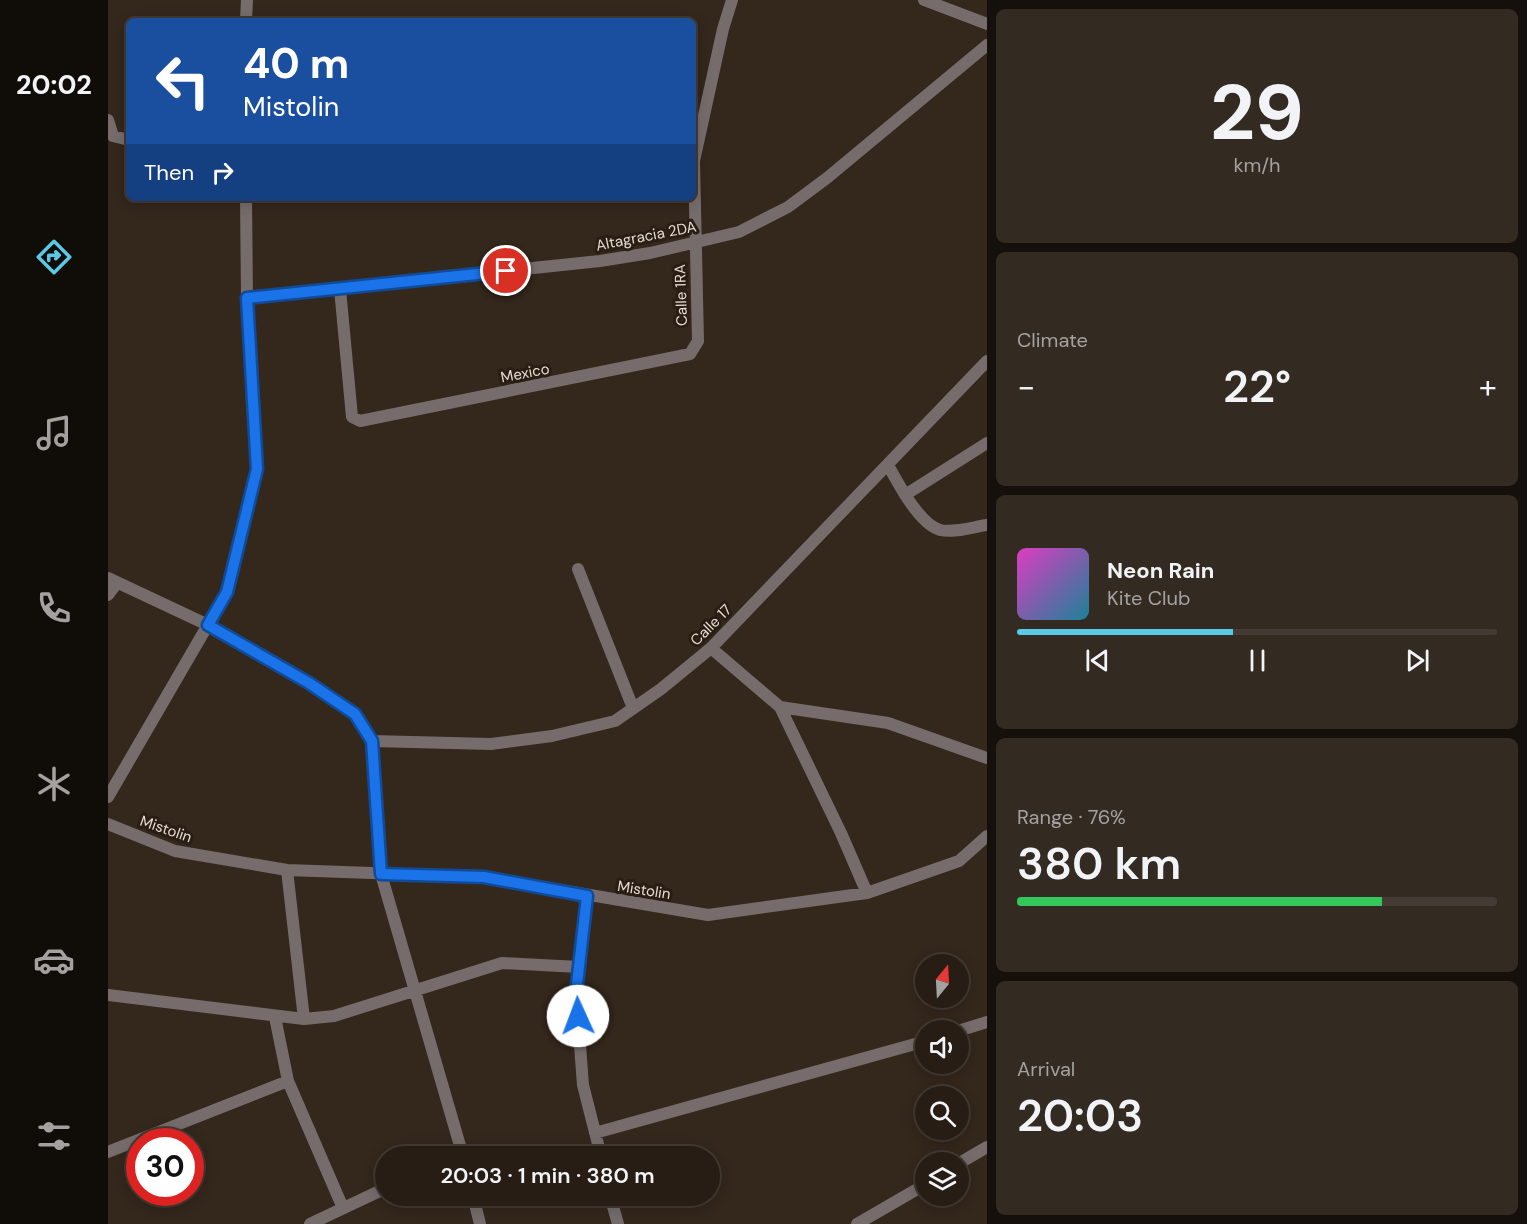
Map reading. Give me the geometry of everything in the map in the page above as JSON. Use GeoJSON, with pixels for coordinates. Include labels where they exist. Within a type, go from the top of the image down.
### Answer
{"type":"FeatureCollection","features":[{"type":"Feature","properties":{"kind":"street"},"geometry":{"type":"LineString","coordinates":[[246,18],[247,0]]}},
{"type":"Feature","properties":{"kind":"street","name":"Calle 1RA"},"geometry":{"type":"LineString","coordinates":[[696,140],[732,0]]}},
{"type":"Feature","properties":{"kind":"street"},"geometry":{"type":"LineString","coordinates":[[924,0],[987,24]]}},
{"type":"Feature","properties":{"kind":"street","name":"Altagracia 2DA"},"geometry":{"type":"LineString","coordinates":[[247,298],[600,261],[650,253],[739,232],[788,207],[987,45]]}},
{"type":"Feature","properties":{"kind":"street"},"geometry":{"type":"LineString","coordinates":[[108,120],[118,141]]}},
{"type":"Feature","properties":{"kind":"street"},"geometry":{"type":"LineString","coordinates":[[108,797],[227,592],[257,469],[247,298],[246,201]]}},
{"type":"Feature","properties":{"kind":"street","name":"Calle 1RA"},"geometry":{"type":"LineString","coordinates":[[694,201],[698,341]]}},
{"type":"Feature","properties":{"kind":"street","name":"Mexico"},"geometry":{"type":"LineString","coordinates":[[340,290],[352,417],[360,421],[690,354],[698,341]]}},
{"type":"Feature","properties":{"kind":"street","name":"Calle 17"},"geometry":{"type":"LineString","coordinates":[[372,741],[491,744],[552,736],[615,721],[711,648],[987,361]]}},
{"type":"Feature","properties":{"kind":"street"},"geometry":{"type":"LineString","coordinates":[[905,495],[987,444]]}},
{"type":"Feature","properties":{"kind":"street"},"geometry":{"type":"LineString","coordinates":[[888,465],[905,495],[931,526],[942,530],[987,525]]}},
{"type":"Feature","properties":{"kind":"street"},"geometry":{"type":"LineString","coordinates":[[578,569],[633,708]]}},
{"type":"Feature","properties":{"kind":"street"},"geometry":{"type":"LineString","coordinates":[[108,595],[113,580],[208,625],[309,683],[355,714],[372,741],[381,874],[456,1146]]}},
{"type":"Feature","properties":{"kind":"street"},"geometry":{"type":"LineString","coordinates":[[711,648],[780,706],[841,833],[867,894]]}},
{"type":"Feature","properties":{"kind":"street"},"geometry":{"type":"LineString","coordinates":[[780,706],[888,723],[987,758]]}},
{"type":"Feature","properties":{"kind":"street","name":"Mistolin"},"geometry":{"type":"LineString","coordinates":[[108,824],[175,851],[287,870],[484,877],[708,915],[867,894],[959,861],[987,836]]}},
{"type":"Feature","properties":{"kind":"street"},"geometry":{"type":"LineString","coordinates":[[287,870],[304,1019]]}},
{"type":"Feature","properties":{"kind":"street"},"geometry":{"type":"LineString","coordinates":[[587,896],[576,993],[583,1084],[598,1146]]}},
{"type":"Feature","properties":{"kind":"street"},"geometry":{"type":"LineString","coordinates":[[108,995],[304,1019],[334,1016],[502,963],[579,967]]}},
{"type":"Feature","properties":{"kind":"street"},"geometry":{"type":"LineString","coordinates":[[275,1017],[288,1081],[343,1208]]}},
{"type":"Feature","properties":{"kind":"street"},"geometry":{"type":"LineString","coordinates":[[969,1028],[987,1022]]}},
{"type":"Feature","properties":{"kind":"street"},"geometry":{"type":"LineString","coordinates":[[595,1133],[915,1044]]}},
{"type":"Feature","properties":{"kind":"street"},"geometry":{"type":"LineString","coordinates":[[108,1152],[288,1081]]}},
{"type":"Feature","properties":{"kind":"street"},"geometry":{"type":"LineString","coordinates":[[969,1158],[987,1147]]}},
{"type":"Feature","properties":{"kind":"street"},"geometry":{"type":"LineString","coordinates":[[858,1224],[915,1190]]}},
{"type":"Feature","properties":{"kind":"street"},"geometry":{"type":"LineString","coordinates":[[310,1224],[375,1193]]}},
{"type":"Feature","properties":{"kind":"street"},"geometry":{"type":"LineString","coordinates":[[476,1206],[480,1224]]}},
{"type":"Feature","properties":{"kind":"street"},"geometry":{"type":"LineString","coordinates":[[613,1206],[618,1224]]}},
{"type":"Feature","properties":{"kind":"route"},"geometry":{"type":"LineString","coordinates":[[506,271],[247,298],[257,469],[227,592],[208,625],[309,683],[355,714],[372,741],[376,769],[381,874],[484,877],[587,896],[576,993],[578,1016]]}}]}
